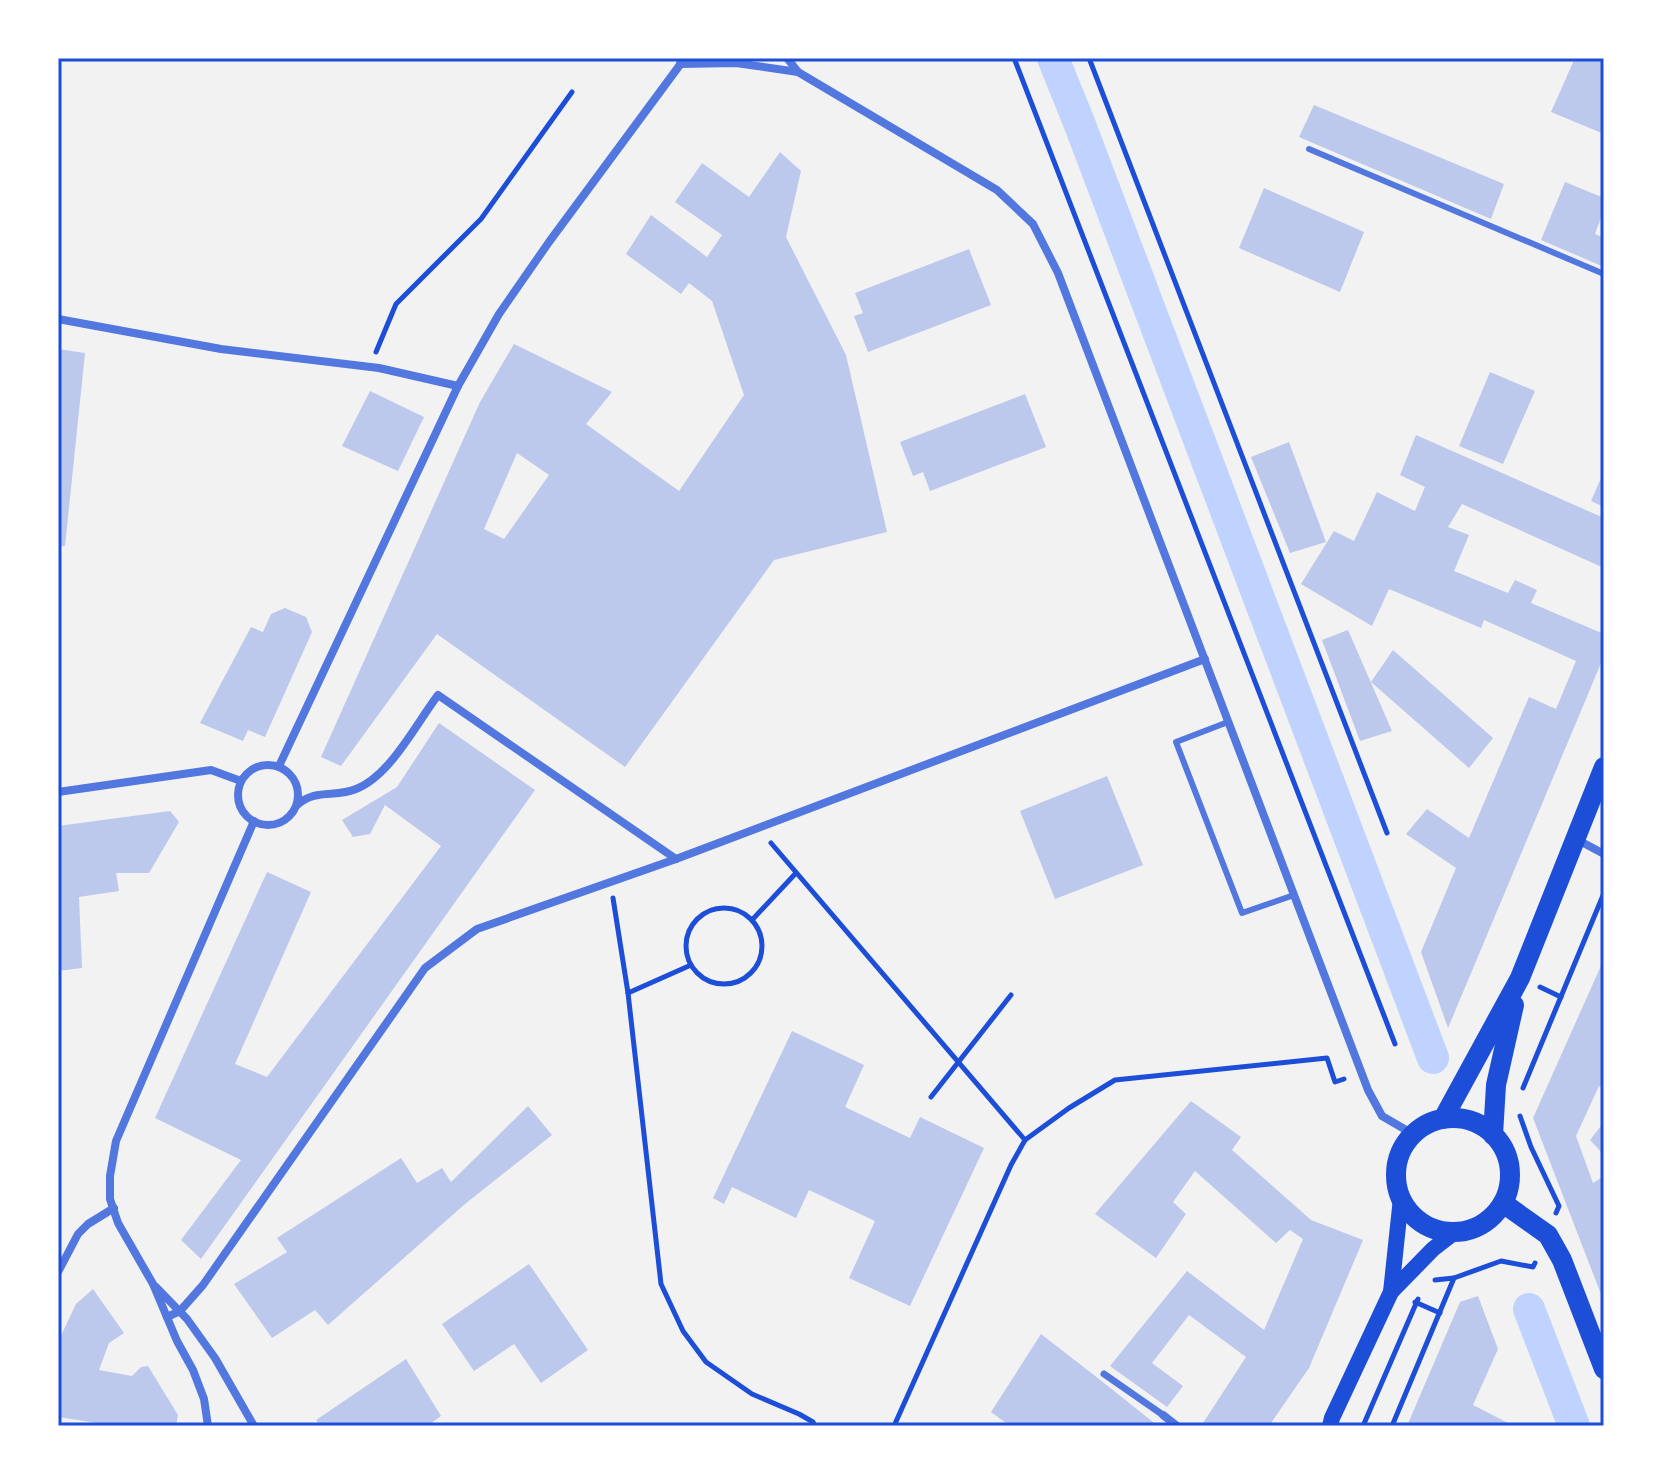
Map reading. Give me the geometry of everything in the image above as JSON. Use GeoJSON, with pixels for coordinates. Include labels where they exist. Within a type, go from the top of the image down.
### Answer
{"type":"FeatureCollection","features":[{"type":"Feature","properties":{"kind":"main road"},"geometry":{"type":"LineString","coordinates":[[1443,1119],[1520,978],[1604,767]]}},
{"type":"Feature","properties":{"kind":"main road"},"geometry":{"type":"LineString","coordinates":[[1493,1135],[1496,1085],[1520,978]]}},
{"type":"Feature","properties":{"kind":"main road"},"geometry":{"type":"LineString","coordinates":[[1461,1118],[1479,1124],[1493,1135],[1504,1150],[1509,1167],[1509,1185],[1503,1203],[1494,1214],[1469,1229],[1455,1232],[1439,1230],[1423,1223],[1410,1212],[1401,1198],[1397,1182],[1397,1164],[1402,1148],[1413,1134],[1427,1124],[1443,1119],[1461,1118]]}},
{"type":"Feature","properties":{"kind":"main road"},"geometry":{"type":"LineString","coordinates":[[1391,1292],[1401,1198]]}},
{"type":"Feature","properties":{"kind":"main road"},"geometry":{"type":"LineString","coordinates":[[1503,1203],[1548,1235],[1562,1260],[1604,1369]]}},
{"type":"Feature","properties":{"kind":"main road"},"geometry":{"type":"LineString","coordinates":[[1329,1423],[1391,1292],[1433,1249],[1455,1232]]}},
{"type":"Feature","properties":{"kind":"street"},"geometry":{"type":"LineString","coordinates":[[787,58],[798,72],[997,190],[1033,224],[1058,273],[1368,1090],[1382,1116],[1413,1134]]}},
{"type":"Feature","properties":{"kind":"street"},"geometry":{"type":"LineString","coordinates":[[279,766],[458,386],[507,302],[682,61],[736,63],[798,72]]}},
{"type":"Feature","properties":{"kind":"street"},"geometry":{"type":"LineString","coordinates":[[58,319],[221,349],[369,367],[458,386]]}},
{"type":"Feature","properties":{"kind":"street"},"geometry":{"type":"LineString","coordinates":[[167,1317],[180,1311],[203,1285],[425,968],[477,929],[676,859],[1205,659]]}},
{"type":"Feature","properties":{"kind":"street"},"geometry":{"type":"LineString","coordinates":[[297,805],[307,796],[355,790],[385,769],[438,695],[676,859]]}},
{"type":"Feature","properties":{"kind":"street"},"geometry":{"type":"LineString","coordinates":[[262,765],[279,766],[298,786],[297,805],[292,814],[274,824],[254,821],[242,808],[239,799],[241,781],[262,765]]}},
{"type":"Feature","properties":{"kind":"street"},"geometry":{"type":"LineString","coordinates":[[58,792],[211,770],[241,781]]}},
{"type":"Feature","properties":{"kind":"street"},"geometry":{"type":"LineString","coordinates":[[208,1426],[204,1399],[193,1370],[153,1284],[118,1223],[110,1199],[110,1176],[116,1141],[254,821]]}},
{"type":"Feature","properties":{"kind":"street"},"geometry":{"type":"LineString","coordinates":[[1575,839],[1604,854]]}},
{"type":"Feature","properties":{"kind":"street"},"geometry":{"type":"LineString","coordinates":[[58,1272],[78,1234],[114,1208]]}},
{"type":"Feature","properties":{"kind":"street"},"geometry":{"type":"LineString","coordinates":[[153,1284],[180,1311],[215,1358],[254,1426]]}},
{"type":"Feature","properties":{"kind":"street"},"geometry":{"type":"LineString","coordinates":[[1104,1374],[1177,1426]]}},
{"type":"Feature","properties":{"kind":"lane"},"geometry":{"type":"LineString","coordinates":[[1309,149],[1604,274]]}},
{"type":"Feature","properties":{"kind":"lane"},"geometry":{"type":"LineString","coordinates":[[1228,722],[1176,742],[1242,913],[1294,895]]}},
{"type":"Feature","properties":{"kind":"path"},"geometry":{"type":"LineString","coordinates":[[1014,58],[1395,1044]]}},
{"type":"Feature","properties":{"kind":"path"},"geometry":{"type":"LineString","coordinates":[[1089,58],[1387,833]]}},
{"type":"Feature","properties":{"kind":"path"},"geometry":{"type":"LineString","coordinates":[[369,367],[396,304],[481,219],[572,92]]}},
{"type":"Feature","properties":{"kind":"path"},"geometry":{"type":"LineString","coordinates":[[757,828],[1025,1140]]}},
{"type":"Feature","properties":{"kind":"path"},"geometry":{"type":"LineString","coordinates":[[752,920],[796,873]]}},
{"type":"Feature","properties":{"kind":"path"},"geometry":{"type":"LineString","coordinates":[[610,882],[628,993],[661,1284],[683,1331],[706,1362],[752,1394],[799,1414],[815,1426]]}},
{"type":"Feature","properties":{"kind":"path"},"geometry":{"type":"LineString","coordinates":[[1522,1092],[1604,893]]}},
{"type":"Feature","properties":{"kind":"path"},"geometry":{"type":"LineString","coordinates":[[730,909],[752,920],[759,930],[761,956],[756,968],[736,983],[723,985],[710,982],[691,965],[686,942],[690,930],[706,912],[730,909]]}},
{"type":"Feature","properties":{"kind":"path"},"geometry":{"type":"LineString","coordinates":[[628,993],[691,965]]}},
{"type":"Feature","properties":{"kind":"path"},"geometry":{"type":"LineString","coordinates":[[931,1097],[1011,995]]}},
{"type":"Feature","properties":{"kind":"path"},"geometry":{"type":"LineString","coordinates":[[894,1426],[1025,1140],[1115,1080],[1327,1058],[1335,1082]]}},
{"type":"Feature","properties":{"kind":"path"},"geometry":{"type":"LineString","coordinates":[[1516,1105],[1531,1147],[1559,1206]]}},
{"type":"Feature","properties":{"kind":"path"},"geometry":{"type":"LineString","coordinates":[[1426,1281],[1454,1278],[1501,1261],[1533,1267]]}},
{"type":"Feature","properties":{"kind":"path"},"geometry":{"type":"LineString","coordinates":[[1392,1426],[1454,1278]]}},
{"type":"Feature","properties":{"kind":"path"},"geometry":{"type":"LineString","coordinates":[[1363,1426],[1414,1302],[1421,1292]]}},
{"type":"Feature","properties":{"kind":"path"},"geometry":{"type":"LineString","coordinates":[[1414,1302],[1440,1313]]}},
{"type":"Feature","properties":{"kind":"building"},"geometry":{"type":"Polygon","coordinates":[[[1575,58],[1604,58],[1604,134],[1551,112],[1575,58]]]}},
{"type":"Feature","properties":{"kind":"building"},"geometry":{"type":"Polygon","coordinates":[[[1314,105],[1504,184],[1491,219],[1299,137],[1314,105]]]}},
{"type":"Feature","properties":{"kind":"building"},"geometry":{"type":"Polygon","coordinates":[[[780,152],[801,171],[786,237],[846,355],[887,532],[774,560],[625,767],[437,634],[341,766],[321,757],[480,402],[514,344],[612,392],[586,424],[679,491],[744,395],[712,301],[689,283],[681,294],[626,254],[651,215],[707,257],[722,235],[675,202],[702,163],[749,197],[780,152]],[[517,453],[484,529],[504,539],[549,475],[517,453]]]}},
{"type":"Feature","properties":{"kind":"building"},"geometry":{"type":"Polygon","coordinates":[[[1565,182],[1604,198],[1604,209],[1595,234],[1604,238],[1604,267],[1541,240],[1565,182]]]}},
{"type":"Feature","properties":{"kind":"building"},"geometry":{"type":"Polygon","coordinates":[[[1264,188],[1364,232],[1340,292],[1239,248],[1264,188]]]}},
{"type":"Feature","properties":{"kind":"building"},"geometry":{"type":"Polygon","coordinates":[[[969,249],[991,305],[868,352],[854,316],[863,313],[855,293],[969,249]]]}},
{"type":"Feature","properties":{"kind":"building"},"geometry":{"type":"Polygon","coordinates":[[[58,349],[85,353],[65,546],[58,546],[58,349]]]}},
{"type":"Feature","properties":{"kind":"building"},"geometry":{"type":"Polygon","coordinates":[[[1490,372],[1535,391],[1503,464],[1459,446],[1490,372]]]}},
{"type":"Feature","properties":{"kind":"building"},"geometry":{"type":"Polygon","coordinates":[[[370,391],[424,417],[398,471],[342,446],[370,391]]]}},
{"type":"Feature","properties":{"kind":"building"},"geometry":{"type":"Polygon","coordinates":[[[1025,394],[1046,447],[930,491],[923,472],[913,476],[900,442],[1025,394]]]}},
{"type":"Feature","properties":{"kind":"building"},"geometry":{"type":"Polygon","coordinates":[[[1416,435],[1604,518],[1604,568],[1462,504],[1448,527],[1469,535],[1454,571],[1508,593],[1515,580],[1537,590],[1531,603],[1604,634],[1604,656],[1448,1028],[1421,952],[1456,868],[1406,834],[1427,809],[1469,838],[1529,697],[1556,709],[1576,661],[1484,620],[1481,628],[1389,589],[1372,626],[1301,584],[1334,531],[1354,541],[1377,492],[1415,511],[1425,487],[1400,475],[1416,435]]]}},
{"type":"Feature","properties":{"kind":"building"},"geometry":{"type":"Polygon","coordinates":[[[1289,442],[1326,542],[1290,553],[1251,457],[1289,442]]]}},
{"type":"Feature","properties":{"kind":"building"},"geometry":{"type":"Polygon","coordinates":[[[1604,471],[1604,507],[1591,501],[1604,471]]]}},
{"type":"Feature","properties":{"kind":"building"},"geometry":{"type":"Polygon","coordinates":[[[285,608],[306,617],[312,632],[265,737],[248,730],[243,741],[200,723],[251,627],[263,632],[271,614],[285,608]]]}},
{"type":"Feature","properties":{"kind":"building"},"geometry":{"type":"Polygon","coordinates":[[[1348,630],[1392,731],[1360,741],[1322,640],[1348,630]]]}},
{"type":"Feature","properties":{"kind":"building"},"geometry":{"type":"Polygon","coordinates":[[[1393,650],[1493,738],[1469,768],[1371,682],[1393,650]]]}},
{"type":"Feature","properties":{"kind":"building"},"geometry":{"type":"Polygon","coordinates":[[[439,723],[535,790],[201,1259],[181,1240],[241,1160],[155,1118],[267,872],[311,892],[235,1064],[267,1077],[441,846],[385,805],[370,834],[353,837],[342,820],[397,787],[439,723]]]}},
{"type":"Feature","properties":{"kind":"building"},"geometry":{"type":"Polygon","coordinates":[[[1107,776],[1143,865],[1055,899],[1020,811],[1107,776]]]}},
{"type":"Feature","properties":{"kind":"building"},"geometry":{"type":"Polygon","coordinates":[[[170,811],[179,822],[149,873],[116,873],[119,891],[79,897],[82,968],[58,971],[58,826],[170,811]]]}},
{"type":"Feature","properties":{"kind":"building"},"geometry":{"type":"Polygon","coordinates":[[[1604,959],[1604,1088],[1599,1086],[1576,1136],[1593,1183],[1604,1176],[1604,1302],[1533,1118],[1604,959]]]}},
{"type":"Feature","properties":{"kind":"building"},"geometry":{"type":"Polygon","coordinates":[[[792,1031],[864,1065],[845,1107],[910,1138],[920,1117],[984,1148],[910,1306],[849,1278],[875,1221],[809,1190],[796,1218],[732,1187],[724,1204],[713,1198],[792,1031]]]}},
{"type":"Feature","properties":{"kind":"building"},"geometry":{"type":"Polygon","coordinates":[[[1191,1101],[1241,1137],[1232,1150],[1311,1220],[1363,1240],[1309,1368],[1269,1426],[1201,1426],[1246,1357],[1189,1315],[1152,1363],[1183,1386],[1167,1407],[1110,1366],[1187,1271],[1264,1330],[1303,1239],[1290,1230],[1276,1243],[1195,1171],[1173,1202],[1186,1214],[1156,1258],[1095,1214],[1191,1101]]]}},
{"type":"Feature","properties":{"kind":"building"},"geometry":{"type":"Polygon","coordinates":[[[528,1106],[552,1135],[465,1204],[328,1325],[315,1310],[272,1338],[234,1284],[287,1252],[277,1238],[401,1158],[417,1183],[442,1168],[451,1182],[528,1106]]]}},
{"type":"Feature","properties":{"kind":"building"},"geometry":{"type":"Polygon","coordinates":[[[1604,1122],[1604,1155],[1590,1140],[1604,1122]]]}},
{"type":"Feature","properties":{"kind":"building"},"geometry":{"type":"Polygon","coordinates":[[[529,1264],[588,1350],[541,1383],[514,1344],[474,1371],[442,1324],[529,1264]]]}},
{"type":"Feature","properties":{"kind":"building"},"geometry":{"type":"Polygon","coordinates":[[[93,1289],[124,1333],[109,1343],[99,1370],[132,1376],[141,1367],[148,1366],[178,1415],[176,1426],[116,1426],[58,1417],[58,1342],[76,1304],[93,1289]]]}},
{"type":"Feature","properties":{"kind":"building"},"geometry":{"type":"Polygon","coordinates":[[[1478,1296],[1498,1349],[1473,1405],[1514,1426],[1407,1426],[1460,1302],[1478,1296]]]}},
{"type":"Feature","properties":{"kind":"building"},"geometry":{"type":"Polygon","coordinates":[[[1041,1334],[1158,1426],[1010,1426],[991,1412],[1041,1334]]]}},
{"type":"Feature","properties":{"kind":"building"},"geometry":{"type":"Polygon","coordinates":[[[406,1359],[441,1416],[427,1426],[320,1426],[316,1420],[406,1359]]]}},
{"type":"Feature","properties":{"kind":"waterway"},"geometry":{"type":"LineString","coordinates":[[1053,58],[1433,1058]]}},
{"type":"Feature","properties":{"kind":"waterway"},"geometry":{"type":"LineString","coordinates":[[1529,1309],[1574,1426]]}}]}
